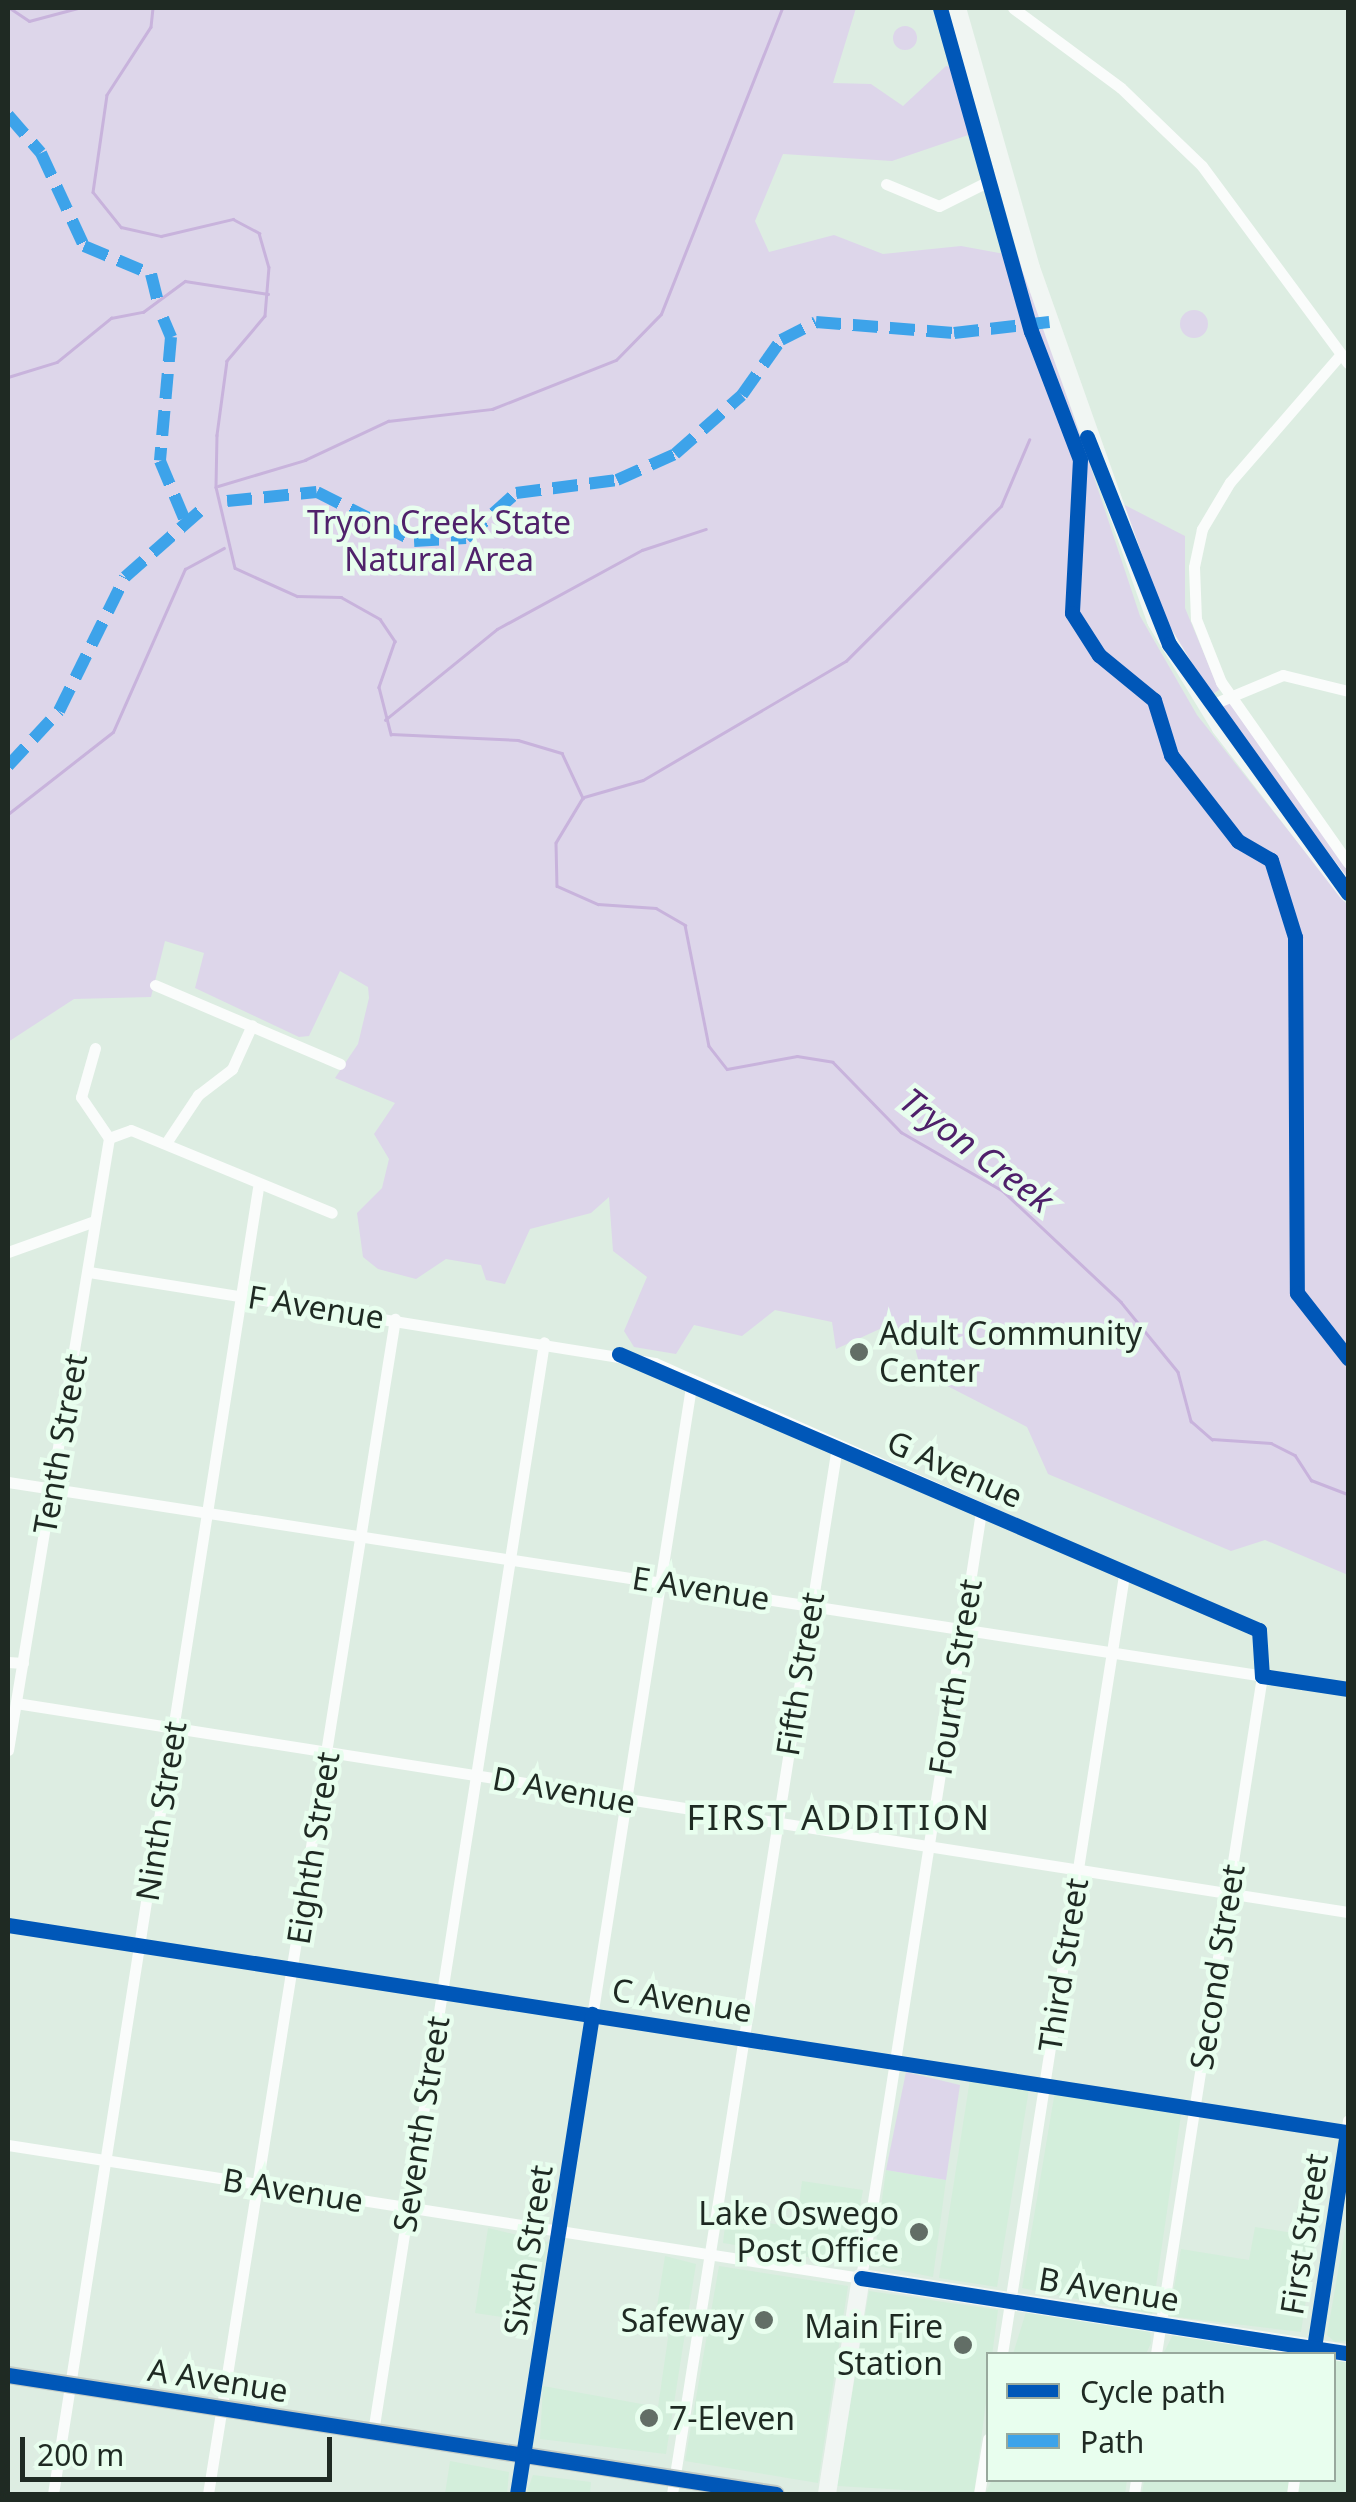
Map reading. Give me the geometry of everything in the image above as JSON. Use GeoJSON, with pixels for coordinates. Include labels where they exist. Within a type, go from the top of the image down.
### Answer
{"type":"FeatureCollection","features":[{"type":"Feature","properties":{"kind":"main road"},"geometry":{"type":"LineString","coordinates":[[957,8],[1028,257],[1137,575],[1206,707],[1348,893]]}},
{"type":"Feature","properties":{"kind":"main road","name":"B Avenue"},"geometry":{"type":"LineString","coordinates":[[860,2278],[1314,2351]]}},
{"type":"Feature","properties":{"kind":"main road","name":"Fourth Street"},"geometry":{"type":"LineString","coordinates":[[826,2494],[860,2278]]}},
{"type":"Feature","properties":{"kind":"main road","name":"A Avenue"},"geometry":{"type":"LineString","coordinates":[[8,2375],[523,2455],[673,2487],[776,2494]]}},
{"type":"Feature","properties":{"kind":"street"},"geometry":{"type":"LineString","coordinates":[[1013,8],[1152,116],[1272,260],[1344,359],[1257,446],[1202,529],[1196,619],[1228,694],[1348,862]]}},
{"type":"Feature","properties":{"kind":"street"},"geometry":{"type":"LineString","coordinates":[[886,184],[940,206],[1003,174]]}},
{"type":"Feature","properties":{"kind":"street"},"geometry":{"type":"LineString","coordinates":[[1206,707],[1228,694],[1292,674],[1348,691]]}},
{"type":"Feature","properties":{"kind":"street"},"geometry":{"type":"LineString","coordinates":[[156,985],[340,1064]]}},
{"type":"Feature","properties":{"kind":"street"},"geometry":{"type":"LineString","coordinates":[[166,1143],[198,1095],[232,1069],[252,1025]]}},
{"type":"Feature","properties":{"kind":"street"},"geometry":{"type":"LineString","coordinates":[[95,1048],[80,1097],[109,1138],[126,1129],[166,1143],[258,1188],[332,1213]]}},
{"type":"Feature","properties":{"kind":"street","name":"Tenth Street"},"geometry":{"type":"LineString","coordinates":[[8,1750],[89,1272],[92,1222],[109,1138]]}},
{"type":"Feature","properties":{"kind":"street","name":"Ninth Street"},"geometry":{"type":"LineString","coordinates":[[53,2494],[258,1188]]}},
{"type":"Feature","properties":{"kind":"street"},"geometry":{"type":"LineString","coordinates":[[8,1252],[92,1222]]}},
{"type":"Feature","properties":{"kind":"street","name":"F Avenue"},"geometry":{"type":"LineString","coordinates":[[89,1272],[544,1342]]}},
{"type":"Feature","properties":{"kind":"street","name":"Eighth Street"},"geometry":{"type":"LineString","coordinates":[[208,2494],[395,1319]]}},
{"type":"Feature","properties":{"kind":"street","name":"G Avenue"},"geometry":{"type":"LineString","coordinates":[[544,1342],[643,1359],[1265,1638]]}},
{"type":"Feature","properties":{"kind":"street","name":"Seventh Street"},"geometry":{"type":"LineString","coordinates":[[373,2432],[544,1342]]}},
{"type":"Feature","properties":{"kind":"street","name":"Sixth Street"},"geometry":{"type":"LineString","coordinates":[[517,2494],[692,1380]]}},
{"type":"Feature","properties":{"kind":"street","name":"Fifth Street"},"geometry":{"type":"LineString","coordinates":[[673,2487],[837,1446]]}},
{"type":"Feature","properties":{"kind":"street","name":"E Avenue"},"geometry":{"type":"LineString","coordinates":[[8,1482],[1348,1690]]}},
{"type":"Feature","properties":{"kind":"street","name":"Fourth Street"},"geometry":{"type":"LineString","coordinates":[[860,2278],[981,1512]]}},
{"type":"Feature","properties":{"kind":"street","name":"Third Street"},"geometry":{"type":"LineString","coordinates":[[1002,2352],[1124,1575]]}},
{"type":"Feature","properties":{"kind":"street","name":"Second Street"},"geometry":{"type":"LineString","coordinates":[[1156,2352],[1265,1638]]}},
{"type":"Feature","properties":{"kind":"street"},"geometry":{"type":"LineString","coordinates":[[8,1662],[23,1662]]}},
{"type":"Feature","properties":{"kind":"street","name":"D Avenue"},"geometry":{"type":"LineString","coordinates":[[16,1703],[626,1802],[1348,1912]]}},
{"type":"Feature","properties":{"kind":"street","name":"C Avenue"},"geometry":{"type":"LineString","coordinates":[[8,1926],[1194,2108],[1348,2128]]}},
{"type":"Feature","properties":{"kind":"street","name":"First Street"},"geometry":{"type":"LineString","coordinates":[[1314,2351],[1348,2128]]}},
{"type":"Feature","properties":{"kind":"street","name":"B Avenue"},"geometry":{"type":"LineString","coordinates":[[8,2145],[860,2278]]}},
{"type":"Feature","properties":{"kind":"street"},"geometry":{"type":"LineString","coordinates":[[979,2494],[986,2451]]}},
{"type":"Feature","properties":{"kind":"shaded area"},"geometry":{"type":"Polygon","coordinates":[[[970,2079],[1029,2089],[997,2287],[939,2278],[970,2079]]]}},
{"type":"Feature","properties":{"kind":"shaded area"},"geometry":{"type":"Polygon","coordinates":[[[1055,2091],[1181,2115],[1152,2314],[1022,2288],[1055,2091]]]}},
{"type":"Feature","properties":{"kind":"shaded area"},"geometry":{"type":"Polygon","coordinates":[[[886,2170],[946,2180],[933,2277],[873,2265],[886,2170]]]}},
{"type":"Feature","properties":{"kind":"shaded area"},"geometry":{"type":"Polygon","coordinates":[[[802,2181],[863,2190],[850,2264],[723,2243],[726,2217],[796,2227],[802,2181]]]}},
{"type":"Feature","properties":{"kind":"shaded area"},"geometry":{"type":"Polygon","coordinates":[[[1298,2205],[1320,2209],[1301,2332],[1169,2316],[1181,2249],[1249,2260],[1255,2227],[1293,2233],[1298,2205]]]}},
{"type":"Feature","properties":{"kind":"shaded area"},"geometry":{"type":"Polygon","coordinates":[[[1348,2214],[1348,2341],[1335,2342],[1327,2335],[1348,2214]]]}},
{"type":"Feature","properties":{"kind":"shaded area"},"geometry":{"type":"Polygon","coordinates":[[[488,2228],[548,2242],[535,2322],[475,2313],[488,2228]]]}},
{"type":"Feature","properties":{"kind":"shaded area"},"geometry":{"type":"Polygon","coordinates":[[[665,2256],[696,2264],[666,2454],[540,2439],[543,2386],[658,2407],[672,2310],[657,2307],[665,2256]]]}},
{"type":"Feature","properties":{"kind":"shaded area"},"geometry":{"type":"Polygon","coordinates":[[[719,2266],[848,2286],[818,2483],[685,2461],[719,2266]]]}},
{"type":"Feature","properties":{"kind":"shaded area"},"geometry":{"type":"Polygon","coordinates":[[[869,2291],[998,2310],[993,2352],[986,2352],[986,2402],[974,2494],[837,2486],[869,2291]]]}},
{"type":"Feature","properties":{"kind":"shaded area"},"geometry":{"type":"Polygon","coordinates":[[[1026,2312],[1150,2330],[1147,2352],[1014,2352],[1026,2312]]]}},
{"type":"Feature","properties":{"kind":"shaded area"},"geometry":{"type":"Polygon","coordinates":[[[1174,2333],[1304,2352],[1164,2352],[1174,2333]]]}},
{"type":"Feature","properties":{"kind":"shaded area"},"geometry":{"type":"Polygon","coordinates":[[[1336,2357],[1348,2361],[1348,2494],[1142,2494],[1144,2482],[1336,2482],[1336,2357]]]}},
{"type":"Feature","properties":{"kind":"shaded area"},"geometry":{"type":"Polygon","coordinates":[[[450,2461],[509,2472],[507,2494],[445,2494],[450,2461]]]}},
{"type":"Feature","properties":{"kind":"shaded area"},"geometry":{"type":"Polygon","coordinates":[[[533,2475],[591,2482],[590,2494],[526,2494],[533,2475]]]}},
{"type":"Feature","properties":{"kind":"shaded area"},"geometry":{"type":"Polygon","coordinates":[[[991,2482],[1127,2482],[1125,2494],[985,2494],[991,2482]]]}},
{"type":"Feature","properties":{"kind":"green space","name":"Tryon Creek State Natural Area"},"geometry":{"type":"Polygon","coordinates":[[[8,8],[856,8],[833,83],[871,84],[903,106],[946,66],[957,68],[977,132],[892,161],[783,154],[755,221],[769,252],[834,235],[883,254],[961,246],[1021,257],[1140,616],[1197,715],[1348,906],[1348,1575],[1265,1540],[1231,1551],[1048,1474],[1027,1427],[922,1373],[910,1330],[882,1328],[836,1349],[832,1322],[775,1310],[742,1336],[694,1325],[676,1354],[634,1347],[624,1331],[647,1277],[613,1251],[609,1197],[591,1213],[530,1229],[505,1284],[486,1280],[481,1265],[446,1259],[416,1279],[378,1269],[363,1257],[357,1213],[382,1188],[389,1159],[374,1134],[395,1103],[335,1078],[358,1044],[369,998],[368,987],[340,971],[309,1036],[299,1037],[195,988],[204,953],[165,941],[151,997],[74,999],[8,1042],[8,8]]]}},
{"type":"Feature","properties":{"kind":"green space"},"geometry":{"type":"Polygon","coordinates":[[[905,26],[914,29],[914,47],[905,50],[896,47],[893,38],[896,29],[905,26]]]}},
{"type":"Feature","properties":{"kind":"green space"},"geometry":{"type":"Polygon","coordinates":[[[1194,310],[1204,314],[1208,324],[1204,334],[1194,338],[1184,334],[1180,324],[1184,314],[1194,310]]]}},
{"type":"Feature","properties":{"kind":"green space"},"geometry":{"type":"Polygon","coordinates":[[[1115,500],[1185,536],[1185,608],[1219,690],[1211,695],[1176,648],[1115,500]]]}},
{"type":"Feature","properties":{"kind":"green space"},"geometry":{"type":"Polygon","coordinates":[[[1228,701],[1348,868],[1348,882],[1218,712],[1228,701]]]}},
{"type":"Feature","properties":{"kind":"green space"},"geometry":{"type":"Polygon","coordinates":[[[906,2072],[960,2085],[946,2180],[886,2170],[906,2072]]]}},
{"type":"Feature","properties":{"kind":"waterway","name":"Tryon Creek"},"geometry":{"type":"LineString","coordinates":[[10,8],[29,21],[78,8]]}},
{"type":"Feature","properties":{"kind":"waterway","name":"Tryon Creek"},"geometry":{"type":"LineString","coordinates":[[153,8],[151,27],[107,95],[93,192],[121,227],[161,236],[233,219],[259,233],[269,267],[265,316],[227,361],[217,435],[216,487],[235,568],[297,596],[341,597],[380,619],[395,641],[379,687],[391,734],[518,740],[562,753],[583,798],[556,843],[557,886],[598,904],[656,908],[685,925],[709,1046],[727,1069],[797,1056],[833,1062],[901,1132],[1003,1191],[1121,1302],[1178,1372],[1191,1421],[1212,1439],[1271,1443],[1295,1455],[1311,1480],[1348,1494]]}},
{"type":"Feature","properties":{"kind":"waterway"},"geometry":{"type":"LineString","coordinates":[[218,486],[305,460],[388,421],[492,409],[616,360],[661,314],[782,8]]}},
{"type":"Feature","properties":{"kind":"waterway"},"geometry":{"type":"LineString","coordinates":[[8,377],[57,362],[111,318],[143,312],[185,281],[268,294]]}},
{"type":"Feature","properties":{"kind":"waterway"},"geometry":{"type":"LineString","coordinates":[[584,797],[643,780],[846,661],[1001,506],[1029,440]]}},
{"type":"Feature","properties":{"kind":"waterway"},"geometry":{"type":"LineString","coordinates":[[385,720],[497,629],[642,550],[706,529]]}},
{"type":"Feature","properties":{"kind":"waterway"},"geometry":{"type":"LineString","coordinates":[[8,814],[113,732],[185,569],[224,548]]}},
{"type":"Feature","properties":{"kind":"marked path"},"geometry":{"type":"LineString","coordinates":[[8,115],[41,153],[84,246],[151,274],[160,309]]}},
{"type":"Feature","properties":{"kind":"marked path"},"geometry":{"type":"LineString","coordinates":[[163,318],[171,337],[160,461],[184,518]]}},
{"type":"Feature","properties":{"kind":"marked path"},"geometry":{"type":"LineString","coordinates":[[227,501],[317,492],[414,541],[466,538],[516,493],[617,480],[675,454],[742,395],[781,340],[816,322],[954,333],[1049,322]]}},
{"type":"Feature","properties":{"kind":"marked path"},"geometry":{"type":"LineString","coordinates":[[8,766],[59,711],[125,577],[202,509]]}},
{"type":"Feature","properties":{"kind":"cycle path"},"geometry":{"type":"LineString","coordinates":[[940,8],[1031,331],[1080,459],[1072,613],[1099,655],[1154,700],[1171,755],[1238,841],[1271,860],[1295,937],[1297,1293],[1348,1358]]}},
{"type":"Feature","properties":{"kind":"cycle path"},"geometry":{"type":"LineString","coordinates":[[1087,437],[1169,644],[1348,893]]}},
{"type":"Feature","properties":{"kind":"cycle path"},"geometry":{"type":"LineString","coordinates":[[619,1354],[1259,1630],[1262,1676],[1348,1689]]}},
{"type":"Feature","properties":{"kind":"cycle path"},"geometry":{"type":"LineString","coordinates":[[8,1925],[1347,2132],[1314,2348]]}},
{"type":"Feature","properties":{"kind":"cycle path"},"geometry":{"type":"LineString","coordinates":[[517,2494],[592,2014]]}},
{"type":"Feature","properties":{"kind":"cycle path"},"geometry":{"type":"LineString","coordinates":[[861,2278],[1348,2353]]}},
{"type":"Feature","properties":{"kind":"cycle path"},"geometry":{"type":"LineString","coordinates":[[8,2375],[776,2494]]}},
{"type":"Feature","properties":{"kind":"place","name":"Adult Community Center"},"geometry":{"type":"Point","coordinates":[859,1352]}},
{"type":"Feature","properties":{"kind":"place","name":"Lake Oswego Post Office"},"geometry":{"type":"Point","coordinates":[919,2232]}},
{"type":"Feature","properties":{"kind":"place","name":"Safeway"},"geometry":{"type":"Point","coordinates":[764,2320]}},
{"type":"Feature","properties":{"kind":"place","name":"Main Fire Station"},"geometry":{"type":"Point","coordinates":[963,2345]}},
{"type":"Feature","properties":{"kind":"place","name":"7-Eleven"},"geometry":{"type":"Point","coordinates":[649,2418]}},
{"type":"Feature","properties":{"kind":"district","name":"FIRST ADDITION"},"geometry":{"type":"Point","coordinates":[839,1817]}}]}
